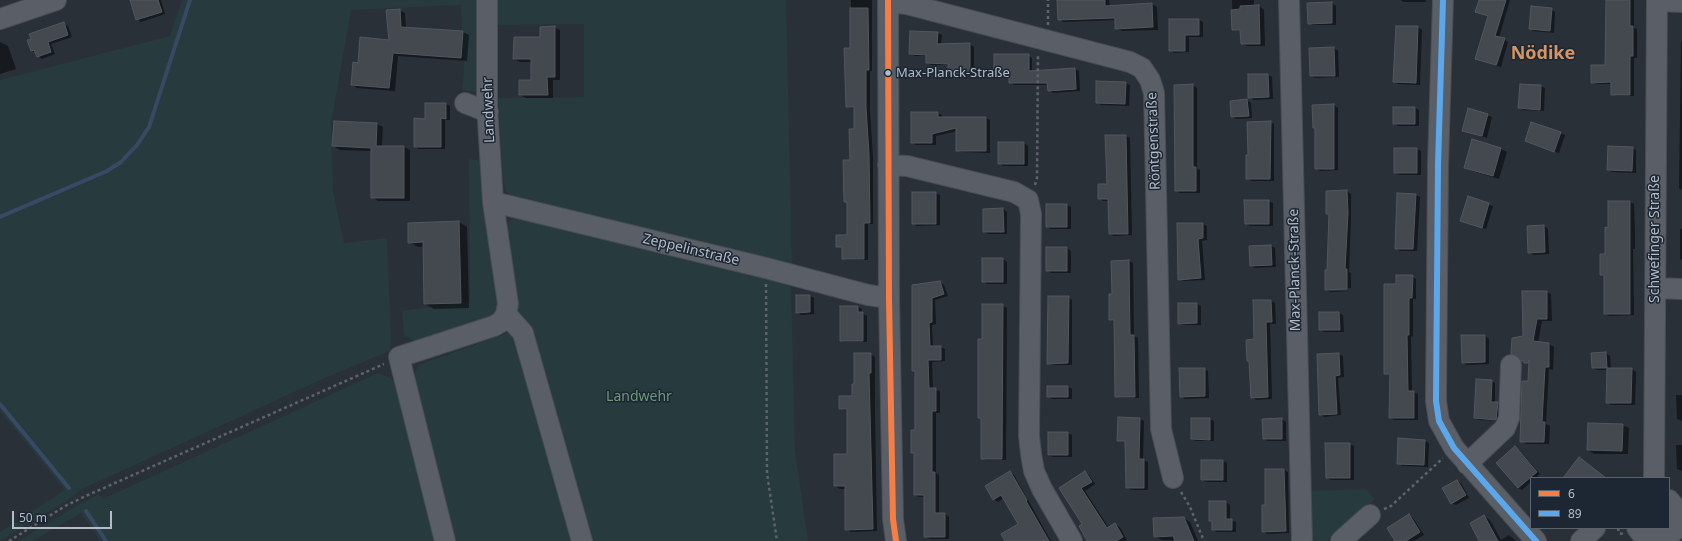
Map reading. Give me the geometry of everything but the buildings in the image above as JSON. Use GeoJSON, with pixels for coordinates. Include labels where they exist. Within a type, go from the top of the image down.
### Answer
{"type":"FeatureCollection","features":[{"type":"Feature","properties":{"kind":"street"},"geometry":{"type":"LineString","coordinates":[[0,19],[56,0]]}},
{"type":"Feature","properties":{"kind":"street","name":"Landwehr"},"geometry":{"type":"LineString","coordinates":[[487,0],[488,112],[493,202],[508,304],[506,314]]}},
{"type":"Feature","properties":{"kind":"street","name":"Max-Planck-Straße"},"geometry":{"type":"LineString","coordinates":[[1289,0],[1302,541]]}},
{"type":"Feature","properties":{"kind":"street"},"geometry":{"type":"LineString","coordinates":[[1443,0],[1438,165],[1435,378],[1439,421],[1454,448],[1536,541]]}},
{"type":"Feature","properties":{"kind":"street"},"geometry":{"type":"LineString","coordinates":[[1657,0],[1682,2]]}},
{"type":"Feature","properties":{"kind":"street","name":"Schwefinger Straße"},"geometry":{"type":"LineString","coordinates":[[1654,477],[1657,0]]}},
{"type":"Feature","properties":{"kind":"street"},"geometry":{"type":"LineString","coordinates":[[888,1],[889,298],[893,519],[896,541]]}},
{"type":"Feature","properties":{"kind":"street","name":"Röntgenstraße"},"geometry":{"type":"LineString","coordinates":[[888,1],[907,4],[1130,62],[1142,68],[1150,80],[1154,93],[1161,428],[1172,478]]}},
{"type":"Feature","properties":{"kind":"street"},"geometry":{"type":"LineString","coordinates":[[465,103],[488,112]]}},
{"type":"Feature","properties":{"kind":"street"},"geometry":{"type":"LineString","coordinates":[[888,165],[907,166],[1014,192],[1028,200],[1031,214],[1029,436],[1031,454],[1034,471],[1042,489],[1072,541]]}},
{"type":"Feature","properties":{"kind":"street","name":"Zeppelinstraße"},"geometry":{"type":"LineString","coordinates":[[493,202],[766,268],[868,295],[889,298]]}},
{"type":"Feature","properties":{"kind":"street"},"geometry":{"type":"LineString","coordinates":[[1655,288],[1682,289]]}},
{"type":"Feature","properties":{"kind":"street"},"geometry":{"type":"LineString","coordinates":[[445,541],[399,357],[494,326],[501,322],[506,314],[523,333],[582,541]]}},
{"type":"Feature","properties":{"kind":"street"},"geometry":{"type":"LineString","coordinates":[[1467,464],[1505,428],[1509,418],[1511,365]]}},
{"type":"Feature","properties":{"kind":"street"},"geometry":{"type":"LineString","coordinates":[[1638,529],[1643,536],[1656,540],[1663,539],[1675,530],[1676,510]]}},
{"type":"Feature","properties":{"kind":"street"},"geometry":{"type":"LineString","coordinates":[[1341,541],[1370,515]]}},
{"type":"Feature","properties":{"kind":"street"},"geometry":{"type":"LineString","coordinates":[[1581,541],[1594,529]]}},
{"type":"Feature","properties":{"kind":"path"},"geometry":{"type":"LineString","coordinates":[[1028,200],[1037,178],[1038,51],[1048,24],[1048,0]]}},
{"type":"Feature","properties":{"kind":"path"},"geometry":{"type":"LineString","coordinates":[[766,268],[767,473],[777,541]]}},
{"type":"Feature","properties":{"kind":"path"},"geometry":{"type":"LineString","coordinates":[[9,541],[67,505],[88,495],[399,357]]}},
{"type":"Feature","properties":{"kind":"path"},"geometry":{"type":"LineString","coordinates":[[1370,515],[1392,506],[1454,448]]}},
{"type":"Feature","properties":{"kind":"path"},"geometry":{"type":"LineString","coordinates":[[1172,478],[1190,507],[1204,541]]}},
{"type":"Feature","properties":{"kind":"green space"},"geometry":{"type":"Polygon","coordinates":[[[182,0],[476,0],[479,87],[475,92],[462,90],[464,72],[461,5],[351,10],[331,124],[333,191],[344,243],[387,238],[391,338],[390,351],[327,377],[82,489],[71,498],[0,541],[0,532],[65,490],[0,411],[0,80],[170,36],[182,0]]]}},
{"type":"Feature","properties":{"kind":"green space"},"geometry":{"type":"Polygon","coordinates":[[[497,0],[786,0],[792,266],[517,198],[507,193],[503,182],[498,98],[584,97],[584,24],[497,25],[497,0]]]}},
{"type":"Feature","properties":{"kind":"green space"},"geometry":{"type":"Polygon","coordinates":[[[469,159],[483,161],[498,307],[493,314],[487,318],[415,341],[404,335],[402,311],[470,301],[469,159]]]}},
{"type":"Feature","properties":{"kind":"green space","name":"Landwehr"},"geometry":{"type":"Polygon","coordinates":[[[517,218],[791,285],[795,450],[808,541],[452,541],[412,377],[419,365],[505,334],[513,326],[518,314],[518,302],[505,227],[509,221],[517,218]]]}},
{"type":"Feature","properties":{"kind":"green space"},"geometry":{"type":"Polygon","coordinates":[[[378,373],[397,381],[439,541],[100,541],[81,513],[33,541],[18,541],[99,494],[103,499],[378,373]]]}},
{"type":"Feature","properties":{"kind":"green space"},"geometry":{"type":"Polygon","coordinates":[[[1366,489],[1375,499],[1327,541],[1312,541],[1311,491],[1366,489]]]}},
{"type":"Feature","properties":{"kind":"waterway"},"geometry":{"type":"LineString","coordinates":[[0,217],[107,171],[121,162],[137,145],[149,127],[190,0]]}},
{"type":"Feature","properties":{"kind":"waterway"},"geometry":{"type":"LineString","coordinates":[[0,404],[69,488]]}},
{"type":"Feature","properties":{"kind":"waterway"},"geometry":{"type":"LineString","coordinates":[[86,511],[106,541]]}},
{"type":"Feature","properties":{"kind":"transit line","name":"6"},"geometry":{"type":"LineString","coordinates":[[888,0],[889,298],[893,519],[896,541]]}},
{"type":"Feature","properties":{"kind":"transit line","name":"89"},"geometry":{"type":"LineString","coordinates":[[1443,0],[1438,165],[1436,401],[1439,421],[1454,448],[1536,541]]}},
{"type":"Feature","properties":{"kind":"place","name":"Max-Planck-Straße"},"geometry":{"type":"Point","coordinates":[888,73]}},
{"type":"Feature","properties":{"kind":"district","name":"Nödike"},"geometry":{"type":"Point","coordinates":[1543,54]}}]}
